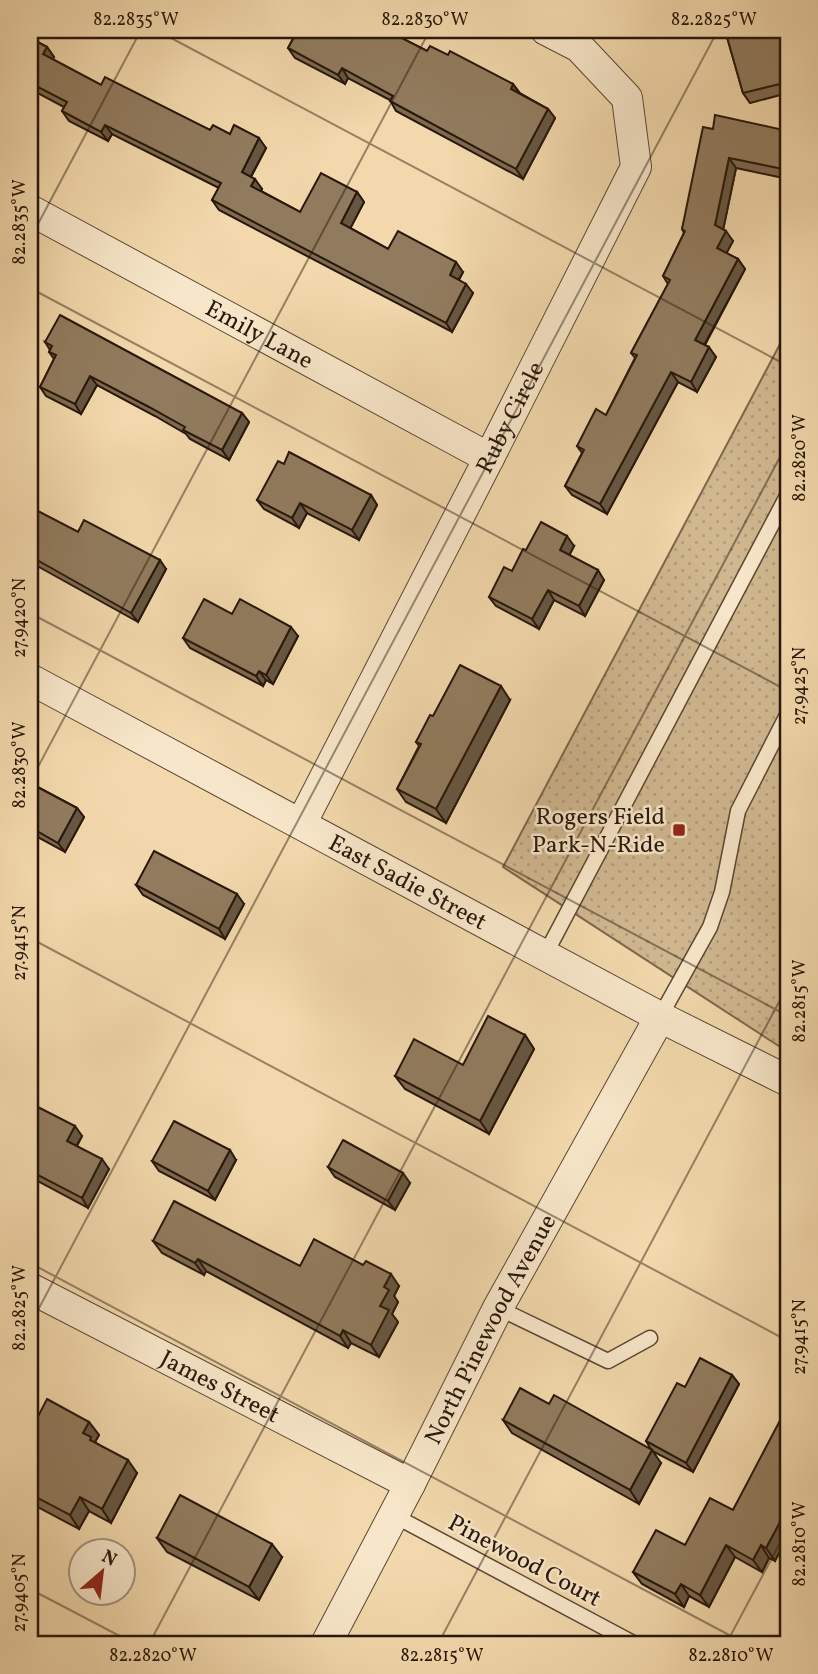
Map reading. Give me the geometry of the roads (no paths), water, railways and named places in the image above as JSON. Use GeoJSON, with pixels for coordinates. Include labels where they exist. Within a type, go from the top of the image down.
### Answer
{"type":"FeatureCollection","features":[{"type":"Feature","properties":{"kind":"street","name":"Ruby Circle"},"geometry":{"type":"LineString","coordinates":[[301,824],[636,167],[627,98],[579,47],[547,30]]}},
{"type":"Feature","properties":{"kind":"street","name":"Emily Lane"},"geometry":{"type":"LineString","coordinates":[[30,210],[489,458]]}},
{"type":"Feature","properties":{"kind":"street","name":"East Sadie Street"},"geometry":{"type":"LineString","coordinates":[[30,679],[660,1017],[788,1081]]}},
{"type":"Feature","properties":{"kind":"street","name":"North Pinewood Avenue"},"geometry":{"type":"LineString","coordinates":[[326,1644],[498,1308],[660,1017]]}},
{"type":"Feature","properties":{"kind":"street","name":"James Street"},"geometry":{"type":"LineString","coordinates":[[30,1288],[410,1484]]}},
{"type":"Feature","properties":{"kind":"lane"},"geometry":{"type":"LineString","coordinates":[[545,955],[788,495]]}},
{"type":"Feature","properties":{"kind":"lane"},"geometry":{"type":"LineString","coordinates":[[660,1017],[710,927],[722,892],[738,810],[788,713]]}},
{"type":"Feature","properties":{"kind":"lane"},"geometry":{"type":"LineString","coordinates":[[498,1308],[608,1361],[650,1338]]}},
{"type":"Feature","properties":{"kind":"lane","name":"Pinewood Court"},"geometry":{"type":"LineString","coordinates":[[393,1515],[635,1644]]}},
{"type":"Feature","properties":{"kind":"place","name":"Rogers Field Park-N-Ride"},"geometry":{"type":"Point","coordinates":[679,830]}}]}
